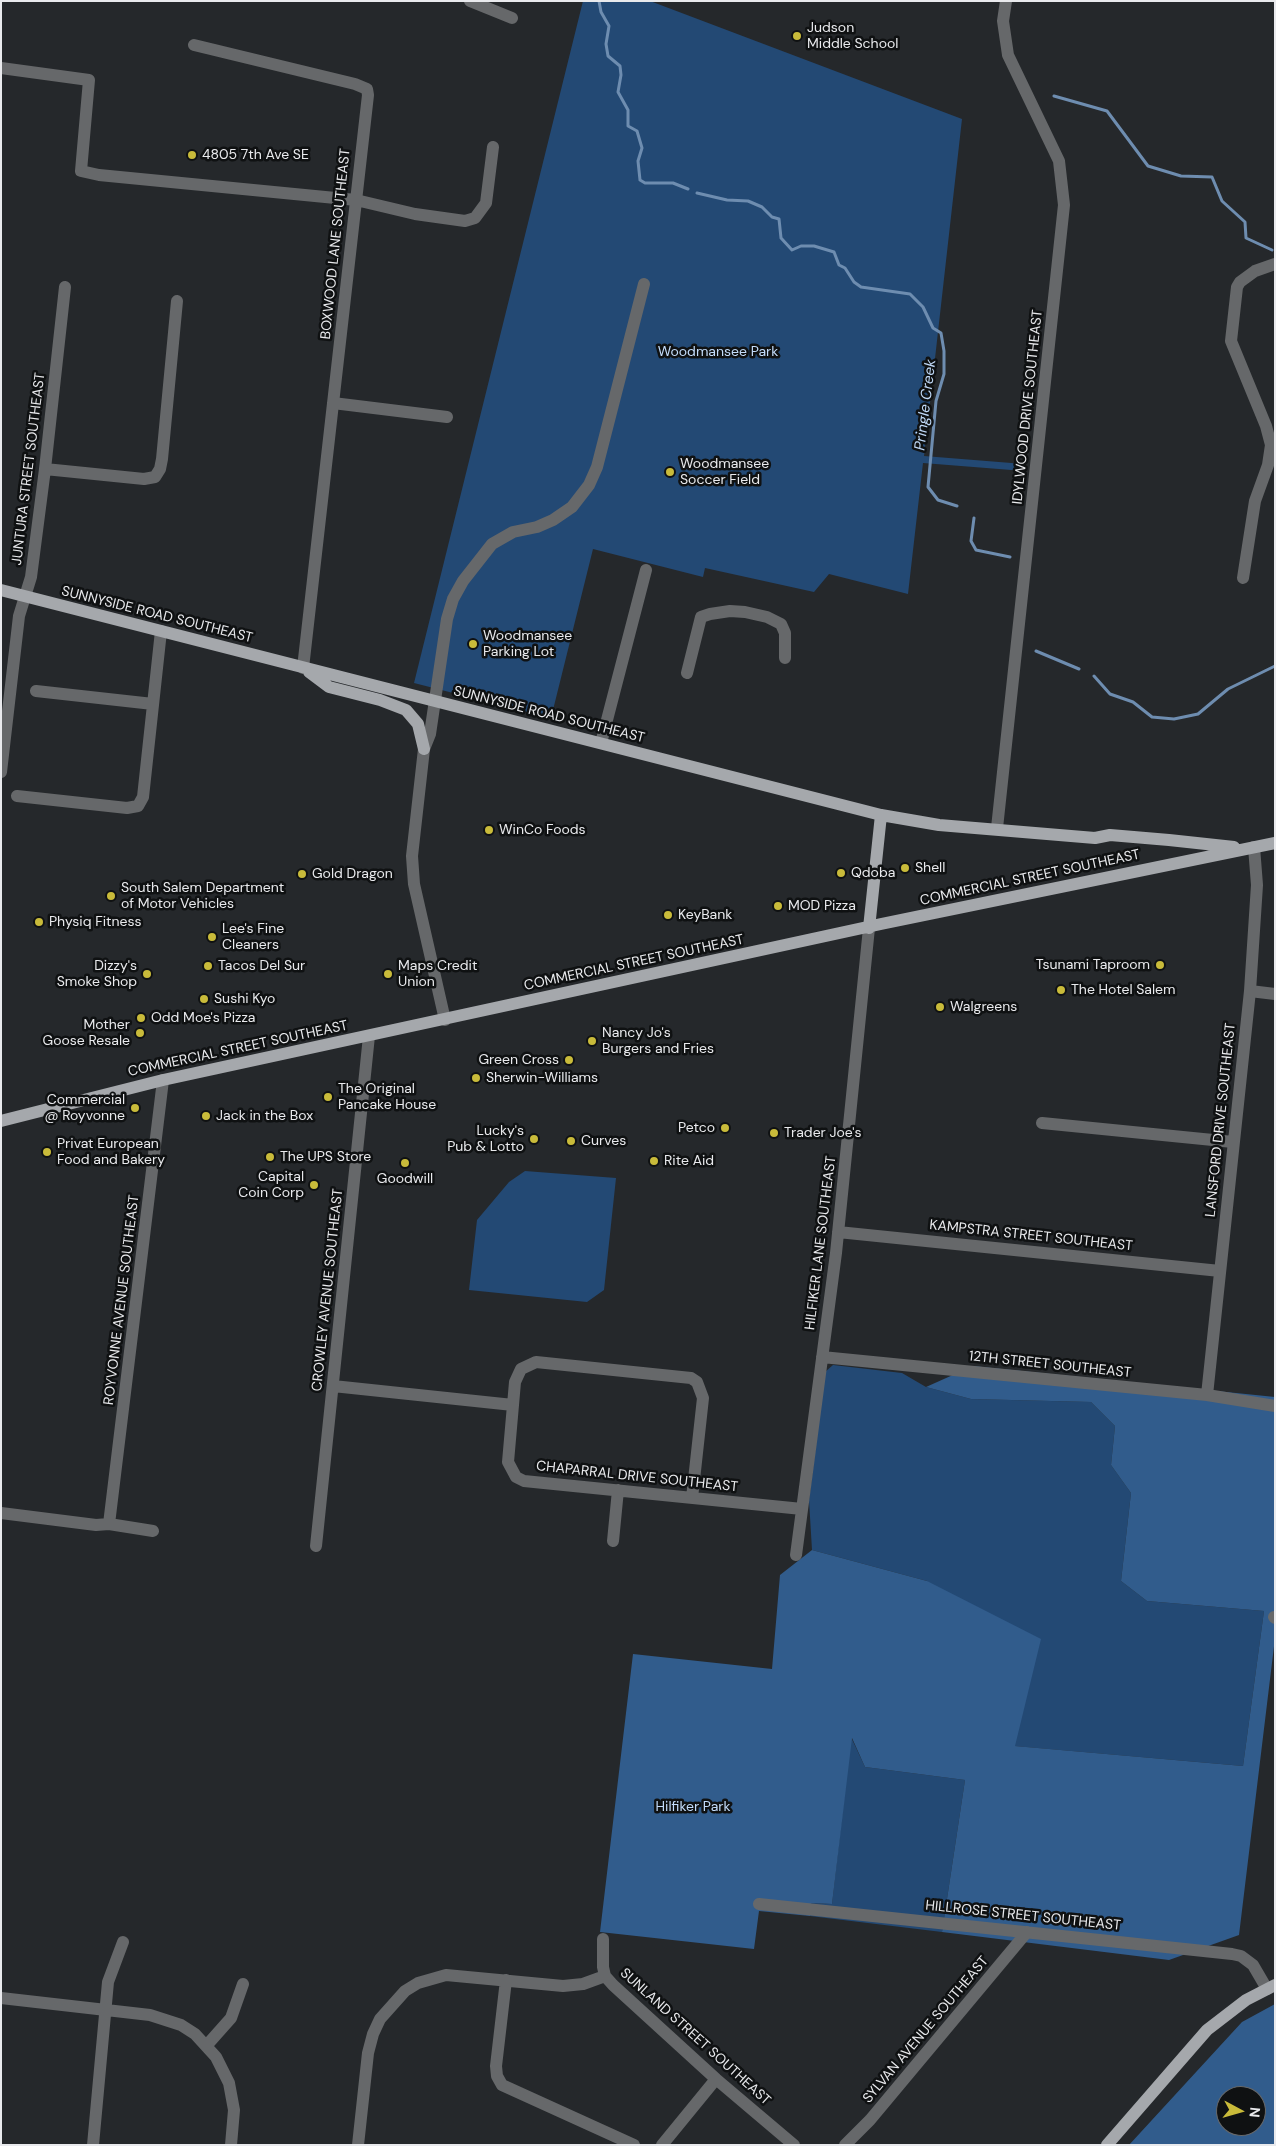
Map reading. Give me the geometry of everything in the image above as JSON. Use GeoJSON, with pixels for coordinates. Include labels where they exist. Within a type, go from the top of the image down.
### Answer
{"type":"FeatureCollection","features":[{"type":"Feature","properties":{"kind":"main road","name":"SUNNYSIDE ROAD SOUTHEAST"},"geometry":{"type":"LineString","coordinates":[[1,590],[881,815],[927,824],[997,828],[1095,838],[1110,836],[1250,848]]}},
{"type":"Feature","properties":{"kind":"main road"},"geometry":{"type":"LineString","coordinates":[[303,668],[329,687],[380,700],[406,710],[418,724],[424,749]]}},
{"type":"Feature","properties":{"kind":"main road","name":"HILFIKER LANE SOUTHEAST"},"geometry":{"type":"LineString","coordinates":[[869,928],[881,815]]}},
{"type":"Feature","properties":{"kind":"main road","name":"COMMERCIAL STREET SOUTHEAST"},"geometry":{"type":"LineString","coordinates":[[1,1121],[162,1080],[1275,843]]}},
{"type":"Feature","properties":{"kind":"main road"},"geometry":{"type":"LineString","coordinates":[[1107,2145],[1207,2030],[1233,2009],[1271,1987]]}},
{"type":"Feature","properties":{"kind":"street"},"geometry":{"type":"LineString","coordinates":[[470,1],[512,18]]}},
{"type":"Feature","properties":{"kind":"street","name":"IDYLWOOD DRIVE SOUTHEAST"},"geometry":{"type":"LineString","coordinates":[[997,828],[1064,205],[1062,173],[1054,149],[1008,55],[1003,26],[1006,1]]}},
{"type":"Feature","properties":{"kind":"street","name":"BOXWOOD LANE SOUTHEAST"},"geometry":{"type":"LineString","coordinates":[[194,45],[354,84],[366,89],[368,95],[303,668]]}},
{"type":"Feature","properties":{"kind":"street"},"geometry":{"type":"LineString","coordinates":[[1,68],[89,80],[90,94],[81,171],[99,175],[356,200],[415,214],[465,221],[475,218],[486,204],[493,147]]}},
{"type":"Feature","properties":{"kind":"street"},"geometry":{"type":"LineString","coordinates":[[1243,578],[1255,501],[1268,465],[1271,446],[1266,426],[1231,341],[1237,287],[1240,282],[1255,271],[1275,264]]}},
{"type":"Feature","properties":{"kind":"street"},"geometry":{"type":"LineString","coordinates":[[444,1020],[412,867],[424,749],[430,734],[447,619],[453,599],[472,567],[492,544],[513,532],[537,527],[553,520],[574,505],[589,485],[597,467],[644,284]]}},
{"type":"Feature","properties":{"kind":"street","name":"JUNTURA STREET SOUTHEAST"},"geometry":{"type":"LineString","coordinates":[[1,772],[19,616],[31,577],[65,287]]}},
{"type":"Feature","properties":{"kind":"street"},"geometry":{"type":"LineString","coordinates":[[45,469],[144,479],[155,476],[160,469],[162,459],[177,301]]}},
{"type":"Feature","properties":{"kind":"street"},"geometry":{"type":"LineString","coordinates":[[333,403],[447,417]]}},
{"type":"Feature","properties":{"kind":"street"},"geometry":{"type":"LineString","coordinates":[[601,743],[646,570]]}},
{"type":"Feature","properties":{"kind":"street"},"geometry":{"type":"LineString","coordinates":[[687,673],[701,617],[710,614],[730,611],[745,612],[767,617],[781,624],[785,633],[785,658]]}},
{"type":"Feature","properties":{"kind":"street"},"geometry":{"type":"LineString","coordinates":[[17,796],[127,808],[138,806],[143,797],[161,631]]}},
{"type":"Feature","properties":{"kind":"street"},"geometry":{"type":"LineString","coordinates":[[36,690],[152,704]]}},
{"type":"Feature","properties":{"kind":"street","name":"LANSFORD DRIVE SOUTHEAST"},"geometry":{"type":"LineString","coordinates":[[1207,1395],[1250,991],[1257,885],[1250,848]]}},
{"type":"Feature","properties":{"kind":"street","name":"HILFIKER LANE SOUTHEAST"},"geometry":{"type":"LineString","coordinates":[[796,1555],[838,1232],[869,928]]}},
{"type":"Feature","properties":{"kind":"street"},"geometry":{"type":"LineString","coordinates":[[1250,991],[1275,994]]}},
{"type":"Feature","properties":{"kind":"street","name":"CROWLEY AVENUE SOUTHEAST"},"geometry":{"type":"LineString","coordinates":[[316,1546],[369,1036]]}},
{"type":"Feature","properties":{"kind":"street","name":"ROYVONNE AVENUE SOUTHEAST"},"geometry":{"type":"LineString","coordinates":[[109,1524],[162,1080]]}},
{"type":"Feature","properties":{"kind":"street"},"geometry":{"type":"LineString","coordinates":[[1042,1123],[1234,1142]]}},
{"type":"Feature","properties":{"kind":"street","name":"KAMPSTRA STREET SOUTHEAST"},"geometry":{"type":"LineString","coordinates":[[838,1232],[1220,1271]]}},
{"type":"Feature","properties":{"kind":"street","name":"12TH STREET SOUTHEAST"},"geometry":{"type":"LineString","coordinates":[[822,1357],[1207,1395],[1275,1406]]}},
{"type":"Feature","properties":{"kind":"street"},"geometry":{"type":"LineString","coordinates":[[332,1386],[513,1405],[515,1382],[521,1369],[536,1362],[691,1378],[697,1382],[703,1398],[692,1498]]}},
{"type":"Feature","properties":{"kind":"street","name":"CHAPARRAL DRIVE SOUTHEAST"},"geometry":{"type":"LineString","coordinates":[[513,1405],[508,1462],[516,1477],[524,1481],[802,1509]]}},
{"type":"Feature","properties":{"kind":"street"},"geometry":{"type":"LineString","coordinates":[[613,1541],[618,1490]]}},
{"type":"Feature","properties":{"kind":"street"},"geometry":{"type":"LineString","coordinates":[[1,1513],[96,1525],[109,1524],[153,1531]]}},
{"type":"Feature","properties":{"kind":"street","name":"HILLROSE STREET SOUTHEAST"},"geometry":{"type":"LineString","coordinates":[[759,1904],[1232,1954],[1241,1956],[1253,1965],[1271,1987]]}},
{"type":"Feature","properties":{"kind":"street","name":"SYLVAN AVENUE SOUTHEAST"},"geometry":{"type":"LineString","coordinates":[[845,2145],[870,2120],[1027,1932]]}},
{"type":"Feature","properties":{"kind":"street","name":"SUNLAND STREET SOUTHEAST"},"geometry":{"type":"LineString","coordinates":[[604,1939],[605,1976],[621,1994],[716,2079],[794,2145]]}},
{"type":"Feature","properties":{"kind":"street"},"geometry":{"type":"LineString","coordinates":[[94,2145],[110,1970],[123,1942]]}},
{"type":"Feature","properties":{"kind":"street"},"geometry":{"type":"LineString","coordinates":[[358,2145],[368,2053],[373,2034],[380,2019],[394,2002],[418,1983],[446,1975],[574,1986],[605,1976]]}},
{"type":"Feature","properties":{"kind":"street"},"geometry":{"type":"LineString","coordinates":[[506,1980],[496,2066],[497,2076],[502,2085],[634,2145]]}},
{"type":"Feature","properties":{"kind":"street"},"geometry":{"type":"LineString","coordinates":[[207,2045],[231,2018],[243,1984]]}},
{"type":"Feature","properties":{"kind":"street"},"geometry":{"type":"LineString","coordinates":[[1,1998],[150,2015],[164,2018],[195,2034],[207,2045],[223,2070],[232,2096],[234,2123],[231,2145]]}},
{"type":"Feature","properties":{"kind":"street"},"geometry":{"type":"LineString","coordinates":[[662,2145],[716,2079]]}},
{"type":"Feature","properties":{"kind":"green space","name":"Woodmansee Park"},"geometry":{"type":"Polygon","coordinates":[[[583,1],[650,1],[962,119],[924,456],[1024,464],[1024,471],[923,463],[908,594],[829,574],[814,592],[705,568],[703,577],[593,549],[551,718],[414,683],[583,1]]]}},
{"type":"Feature","properties":{"kind":"green space"},"geometry":{"type":"Polygon","coordinates":[[[525,1171],[616,1178],[604,1290],[587,1302],[469,1290],[477,1220],[509,1182],[525,1171]]]}},
{"type":"Feature","properties":{"kind":"green space"},"geometry":{"type":"Polygon","coordinates":[[[833,1365],[902,1373],[926,1387],[971,1399],[1091,1402],[1115,1426],[1111,1465],[1131,1493],[1121,1581],[1147,1601],[1264,1611],[1243,1766],[1014,1746],[927,1581],[812,1550],[809,1500],[825,1372],[833,1365]]]}},
{"type":"Feature","properties":{"kind":"green space","name":"Hilfiker Park"},"geometry":{"type":"Polygon","coordinates":[[[973,1366],[1275,1397],[1275,1638],[1239,1935],[1169,1960],[942,1932],[965,1780],[865,1767],[852,1738],[832,1904],[811,1903],[810,1916],[759,1911],[754,1949],[600,1932],[633,1654],[772,1669],[780,1575],[812,1550],[927,1581],[1041,1639],[1015,1746],[1243,1766],[1264,1611],[1147,1601],[1121,1581],[1131,1493],[1111,1465],[1115,1426],[1091,1402],[971,1399],[926,1387],[973,1366]]]}},
{"type":"Feature","properties":{"kind":"green space"},"geometry":{"type":"Polygon","coordinates":[[[851,1737],[865,1767],[965,1780],[942,1932],[810,1916],[811,1903],[832,1904],[851,1737]]]}},
{"type":"Feature","properties":{"kind":"green space"},"geometry":{"type":"Polygon","coordinates":[[[1275,2004],[1275,2145],[1129,2145],[1242,2022],[1275,2004]]]}},
{"type":"Feature","properties":{"kind":"waterway","name":"Pringle Creek"},"geometry":{"type":"LineString","coordinates":[[599,1],[601,12],[609,26],[606,44],[608,56],[620,66],[621,75],[618,92],[628,110],[628,126],[637,131],[642,148],[638,161],[640,180],[645,183],[673,183],[688,189]]}},
{"type":"Feature","properties":{"kind":"waterway"},"geometry":{"type":"LineString","coordinates":[[1054,96],[1107,111],[1148,166],[1181,176],[1212,177],[1222,201],[1245,222],[1246,238],[1272,250]]}},
{"type":"Feature","properties":{"kind":"waterway","name":"Pringle Creek"},"geometry":{"type":"LineString","coordinates":[[697,193],[727,200],[748,201],[762,207],[772,217],[779,219],[781,238],[792,250],[801,246],[814,246],[834,252],[839,265],[845,268],[854,282],[861,287],[910,294],[923,307],[933,328],[941,333],[944,351],[944,374],[936,401],[928,487],[938,500],[957,506]]}},
{"type":"Feature","properties":{"kind":"waterway","name":"Pringle Creek"},"geometry":{"type":"LineString","coordinates":[[974,518],[971,541],[976,550],[1010,557]]}},
{"type":"Feature","properties":{"kind":"waterway","name":"Pringle Creek"},"geometry":{"type":"LineString","coordinates":[[1036,651],[1079,669]]}},
{"type":"Feature","properties":{"kind":"waterway","name":"Pringle Creek"},"geometry":{"type":"LineString","coordinates":[[1094,676],[1110,694],[1133,702],[1152,717],[1174,719],[1198,714],[1228,689],[1275,666]]}},
{"type":"Feature","properties":{"kind":"place","name":"Judson Middle School"},"geometry":{"type":"Point","coordinates":[797,36]}},
{"type":"Feature","properties":{"kind":"place","name":"4805 7th Ave SE"},"geometry":{"type":"Point","coordinates":[192,155]}},
{"type":"Feature","properties":{"kind":"place","name":"Woodmansee Soccer Field"},"geometry":{"type":"Point","coordinates":[670,472]}},
{"type":"Feature","properties":{"kind":"place","name":"Woodmansee Parking Lot"},"geometry":{"type":"Point","coordinates":[473,644]}},
{"type":"Feature","properties":{"kind":"place","name":"WinCo Foods"},"geometry":{"type":"Point","coordinates":[489,830]}},
{"type":"Feature","properties":{"kind":"place","name":"Shell"},"geometry":{"type":"Point","coordinates":[905,868]}},
{"type":"Feature","properties":{"kind":"place","name":"Qdoba"},"geometry":{"type":"Point","coordinates":[841,873]}},
{"type":"Feature","properties":{"kind":"place","name":"Gold Dragon"},"geometry":{"type":"Point","coordinates":[302,874]}},
{"type":"Feature","properties":{"kind":"place","name":"South Salem Department of Motor Vehicles"},"geometry":{"type":"Point","coordinates":[111,896]}},
{"type":"Feature","properties":{"kind":"place","name":"MOD Pizza"},"geometry":{"type":"Point","coordinates":[778,906]}},
{"type":"Feature","properties":{"kind":"place","name":"KeyBank"},"geometry":{"type":"Point","coordinates":[668,915]}},
{"type":"Feature","properties":{"kind":"place","name":"Physiq Fitness"},"geometry":{"type":"Point","coordinates":[39,922]}},
{"type":"Feature","properties":{"kind":"place","name":"Lee's Fine Cleaners"},"geometry":{"type":"Point","coordinates":[212,937]}},
{"type":"Feature","properties":{"kind":"place","name":"Tsunami Taproom"},"geometry":{"type":"Point","coordinates":[1160,965]}},
{"type":"Feature","properties":{"kind":"place","name":"Tacos Del Sur"},"geometry":{"type":"Point","coordinates":[208,966]}},
{"type":"Feature","properties":{"kind":"place","name":"Dizzy's Smoke Shop"},"geometry":{"type":"Point","coordinates":[147,974]}},
{"type":"Feature","properties":{"kind":"place","name":"Maps Credit Union"},"geometry":{"type":"Point","coordinates":[388,974]}},
{"type":"Feature","properties":{"kind":"place","name":"The Hotel Salem"},"geometry":{"type":"Point","coordinates":[1061,990]}},
{"type":"Feature","properties":{"kind":"place","name":"Sushi Kyo"},"geometry":{"type":"Point","coordinates":[204,999]}},
{"type":"Feature","properties":{"kind":"place","name":"Walgreens"},"geometry":{"type":"Point","coordinates":[940,1007]}},
{"type":"Feature","properties":{"kind":"place","name":"Odd Moe's Pizza"},"geometry":{"type":"Point","coordinates":[141,1018]}},
{"type":"Feature","properties":{"kind":"place","name":"Mother Goose Resale"},"geometry":{"type":"Point","coordinates":[140,1033]}},
{"type":"Feature","properties":{"kind":"place","name":"Nancy Jo's Burgers and Fries"},"geometry":{"type":"Point","coordinates":[592,1041]}},
{"type":"Feature","properties":{"kind":"place","name":"Green Cross"},"geometry":{"type":"Point","coordinates":[569,1060]}},
{"type":"Feature","properties":{"kind":"place","name":"Sherwin-Williams"},"geometry":{"type":"Point","coordinates":[476,1078]}},
{"type":"Feature","properties":{"kind":"place","name":"The Original Pancake House"},"geometry":{"type":"Point","coordinates":[328,1097]}},
{"type":"Feature","properties":{"kind":"place","name":"Commercial @ Royvonne"},"geometry":{"type":"Point","coordinates":[135,1108]}},
{"type":"Feature","properties":{"kind":"place","name":"Jack in the Box"},"geometry":{"type":"Point","coordinates":[206,1116]}},
{"type":"Feature","properties":{"kind":"place","name":"Petco"},"geometry":{"type":"Point","coordinates":[725,1128]}},
{"type":"Feature","properties":{"kind":"place","name":"Trader Joe's"},"geometry":{"type":"Point","coordinates":[774,1133]}},
{"type":"Feature","properties":{"kind":"place","name":"Lucky's Pub & Lotto"},"geometry":{"type":"Point","coordinates":[534,1139]}},
{"type":"Feature","properties":{"kind":"place","name":"Curves"},"geometry":{"type":"Point","coordinates":[571,1141]}},
{"type":"Feature","properties":{"kind":"place","name":"Privat European Food and Bakery"},"geometry":{"type":"Point","coordinates":[47,1152]}},
{"type":"Feature","properties":{"kind":"place","name":"The UPS Store"},"geometry":{"type":"Point","coordinates":[270,1157]}},
{"type":"Feature","properties":{"kind":"place","name":"Rite Aid"},"geometry":{"type":"Point","coordinates":[654,1161]}},
{"type":"Feature","properties":{"kind":"place","name":"Goodwill"},"geometry":{"type":"Point","coordinates":[405,1163]}},
{"type":"Feature","properties":{"kind":"place","name":"Capital Coin Corp"},"geometry":{"type":"Point","coordinates":[314,1185]}}]}
